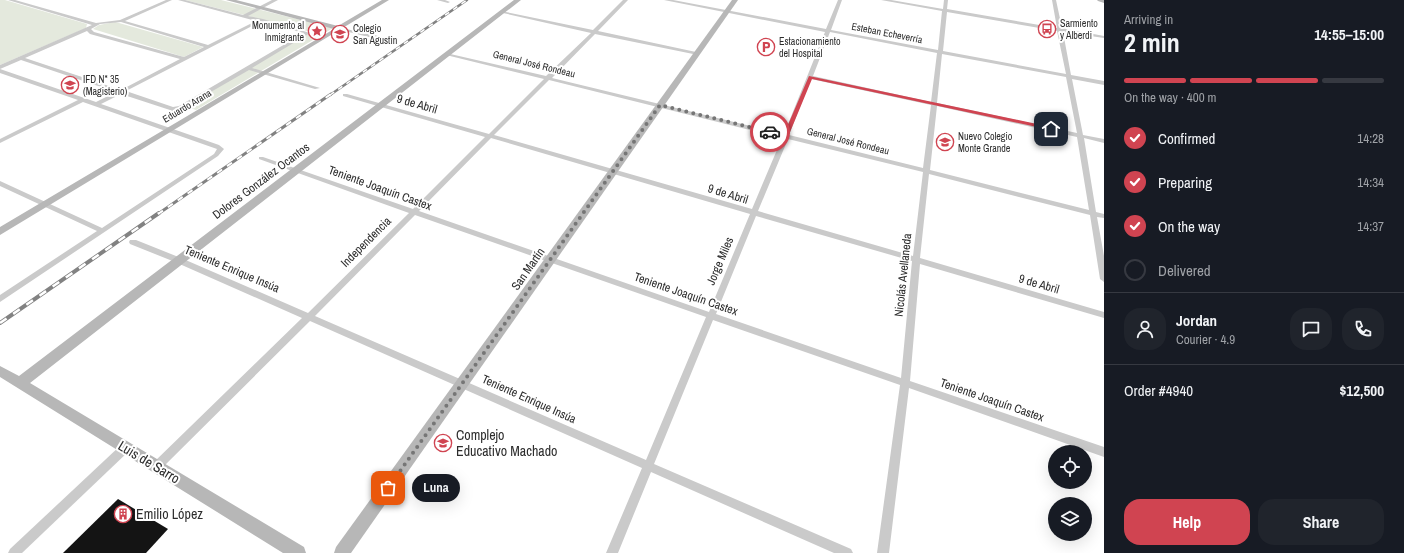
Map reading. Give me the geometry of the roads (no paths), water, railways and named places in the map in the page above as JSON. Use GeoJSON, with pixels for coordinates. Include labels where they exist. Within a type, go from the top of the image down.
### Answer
{"type":"FeatureCollection","features":[{"type":"Feature","properties":{"kind":"street"},"geometry":{"type":"LineString","coordinates":[[10,0],[95,24],[121,21],[170,0]]}},
{"type":"Feature","properties":{"kind":"street"},"geometry":{"type":"LineString","coordinates":[[20,58],[173,109],[181,106],[248,68],[307,32],[180,0]]}},
{"type":"Feature","properties":{"kind":"street"},"geometry":{"type":"LineString","coordinates":[[229,0],[392,41]]}},
{"type":"Feature","properties":{"kind":"street"},"geometry":{"type":"LineString","coordinates":[[244,16],[276,0]]}},
{"type":"Feature","properties":{"kind":"street","name":"Eduardo Arana"},"geometry":{"type":"LineString","coordinates":[[0,232],[386,0]]}},
{"type":"Feature","properties":{"kind":"street"},"geometry":{"type":"LineString","coordinates":[[439,0],[448,2]]}},
{"type":"Feature","properties":{"kind":"street","name":"Dolores González Ocantos"},"geometry":{"type":"LineString","coordinates":[[20,382],[518,0]]}},
{"type":"Feature","properties":{"kind":"street","name":"Independencia"},"geometry":{"type":"LineString","coordinates":[[157,466],[414,213],[626,0]]}},
{"type":"Feature","properties":{"kind":"street","name":"Esteban Echeverría"},"geometry":{"type":"LineString","coordinates":[[666,0],[1104,83]]}},
{"type":"Feature","properties":{"kind":"street","name":"San Martín"},"geometry":{"type":"LineString","coordinates":[[342,553],[735,0]]}},
{"type":"Feature","properties":{"kind":"street","name":"Jorge Miles"},"geometry":{"type":"LineString","coordinates":[[612,553],[647,466],[786,136],[829,31],[840,0]]}},
{"type":"Feature","properties":{"kind":"street"},"geometry":{"type":"LineString","coordinates":[[883,0],[1104,38]]}},
{"type":"Feature","properties":{"kind":"street","name":"Nicolás Avellaneda"},"geometry":{"type":"LineString","coordinates":[[883,553],[905,382],[916,260],[946,0]]}},
{"type":"Feature","properties":{"kind":"street"},"geometry":{"type":"LineString","coordinates":[[1054,0],[1080,135],[1104,279]]}},
{"type":"Feature","properties":{"kind":"street"},"geometry":{"type":"LineString","coordinates":[[1100,0],[1104,1]]}},
{"type":"Feature","properties":{"kind":"street"},"geometry":{"type":"LineString","coordinates":[[502,12],[696,54]]}},
{"type":"Feature","properties":{"kind":"street"},"geometry":{"type":"LineString","coordinates":[[96,104],[261,20]]}},
{"type":"Feature","properties":{"kind":"street"},"geometry":{"type":"LineString","coordinates":[[121,21],[209,47]]}},
{"type":"Feature","properties":{"kind":"street"},"geometry":{"type":"LineString","coordinates":[[0,67],[88,29],[95,24]]}},
{"type":"Feature","properties":{"kind":"street"},"geometry":{"type":"LineString","coordinates":[[88,29],[92,33],[184,59]]}},
{"type":"Feature","properties":{"kind":"street","name":"General José Rondeau"},"geometry":{"type":"LineString","coordinates":[[448,54],[786,136],[1104,216]]}},
{"type":"Feature","properties":{"kind":"street"},"geometry":{"type":"LineString","coordinates":[[248,68],[317,88]]}},
{"type":"Feature","properties":{"kind":"street"},"geometry":{"type":"LineString","coordinates":[[0,71],[217,146],[220,149],[216,155],[0,299]]}},
{"type":"Feature","properties":{"kind":"street"},"geometry":{"type":"LineString","coordinates":[[0,76],[6,73]]}},
{"type":"Feature","properties":{"kind":"street"},"geometry":{"type":"LineString","coordinates":[[810,77],[1104,140]]}},
{"type":"Feature","properties":{"kind":"street","name":"9 de Abril"},"geometry":{"type":"LineString","coordinates":[[345,95],[613,171],[1104,315]]}},
{"type":"Feature","properties":{"kind":"street"},"geometry":{"type":"LineString","coordinates":[[0,141],[82,100]]}},
{"type":"Feature","properties":{"kind":"street","name":"Teniente Joaquín Castex"},"geometry":{"type":"LineString","coordinates":[[261,158],[414,213],[1104,452]]}},
{"type":"Feature","properties":{"kind":"street"},"geometry":{"type":"LineString","coordinates":[[0,183],[103,231]]}},
{"type":"Feature","properties":{"kind":"street","name":"Teniente Enrique Insúa"},"geometry":{"type":"LineString","coordinates":[[133,242],[309,317],[847,553]]}},
{"type":"Feature","properties":{"kind":"street","name":"Luis de Sarro"},"geometry":{"type":"LineString","coordinates":[[0,371],[298,553]]}},
{"type":"Feature","properties":{"kind":"street"},"geometry":{"type":"LineString","coordinates":[[14,553],[125,448]]}},
{"type":"Feature","properties":{"kind":"railway"},"geometry":{"type":"LineString","coordinates":[[330,95],[467,0]]}},
{"type":"Feature","properties":{"kind":"railway"},"geometry":{"type":"LineString","coordinates":[[158,214],[331,94]]}},
{"type":"Feature","properties":{"kind":"railway"},"geometry":{"type":"LineString","coordinates":[[0,323],[159,213]]}},
{"type":"Feature","properties":{"kind":"place","name":"Sarmiento y Alberdi"},"geometry":{"type":"Point","coordinates":[1047,29]}},
{"type":"Feature","properties":{"kind":"place","name":"Monumento al Inmigrante"},"geometry":{"type":"Point","coordinates":[317,31]}},
{"type":"Feature","properties":{"kind":"place","name":"Colegio San Agustin"},"geometry":{"type":"Point","coordinates":[340,34]}},
{"type":"Feature","properties":{"kind":"place","name":"Estacionamiento del Hospital"},"geometry":{"type":"Point","coordinates":[766,47]}},
{"type":"Feature","properties":{"kind":"place","name":"IFD N* 35 (Magisterio)"},"geometry":{"type":"Point","coordinates":[70,85]}},
{"type":"Feature","properties":{"kind":"place","name":"Nuevo Colegio Monte Grande"},"geometry":{"type":"Point","coordinates":[945,142]}},
{"type":"Feature","properties":{"kind":"place","name":"Complejo Educativo Machado"},"geometry":{"type":"Point","coordinates":[443,443]}},
{"type":"Feature","properties":{"kind":"place","name":"Luna"},"geometry":{"type":"Point","coordinates":[388,488]}},
{"type":"Feature","properties":{"kind":"place","name":"Emilio López"},"geometry":{"type":"Point","coordinates":[123,514]}}]}
